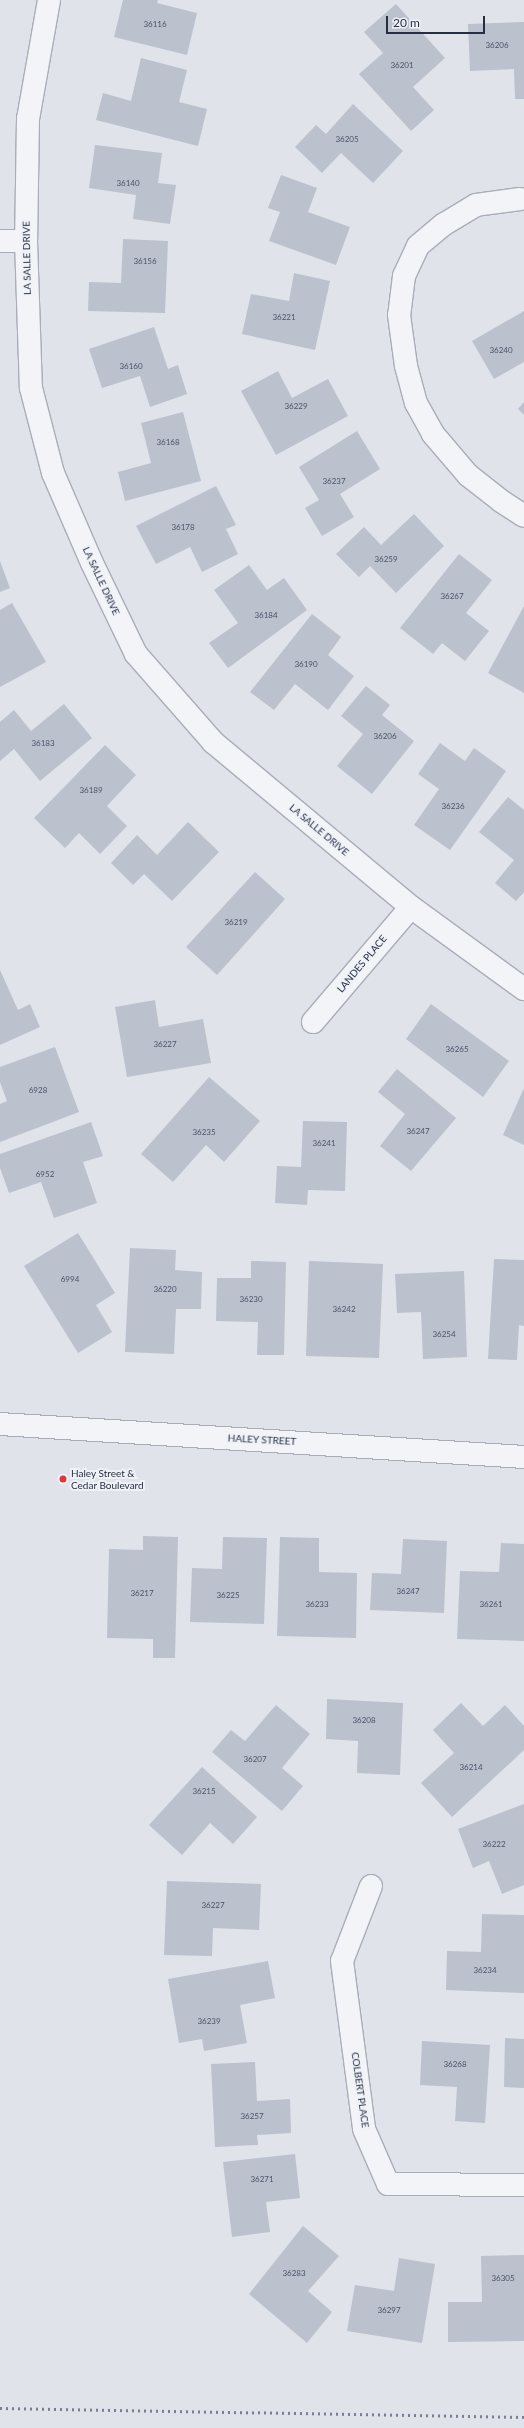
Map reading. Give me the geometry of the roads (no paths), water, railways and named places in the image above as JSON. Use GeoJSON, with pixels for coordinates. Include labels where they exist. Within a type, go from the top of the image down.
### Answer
{"type":"FeatureCollection","features":[{"type":"Feature","properties":{"kind":"street","name":"LA SALLE DRIVE"},"geometry":{"type":"LineString","coordinates":[[49,0],[28,119],[26,241],[31,388],[52,466],[92,563],[136,654],[213,742],[412,907],[524,989]]}},
{"type":"Feature","properties":{"kind":"street"},"geometry":{"type":"LineString","coordinates":[[520,199],[476,205],[444,224],[418,246],[404,276],[398,315],[406,366],[416,403],[433,434],[468,475],[524,516]]}},
{"type":"Feature","properties":{"kind":"street"},"geometry":{"type":"LineString","coordinates":[[0,241],[26,241]]}},
{"type":"Feature","properties":{"kind":"street","name":"LANDES PLACE"},"geometry":{"type":"LineString","coordinates":[[313,1022],[412,907]]}},
{"type":"Feature","properties":{"kind":"street","name":"HALEY STREET"},"geometry":{"type":"LineString","coordinates":[[0,1424],[524,1457]]}},
{"type":"Feature","properties":{"kind":"street","name":"COLBERT PLACE"},"geometry":{"type":"LineString","coordinates":[[371,1886],[342,1961],[364,2129],[388,2184],[524,2185]]}},
{"type":"Feature","properties":{"kind":"railway"},"geometry":{"type":"LineString","coordinates":[[0,2408],[524,2417]]}},
{"type":"Feature","properties":{"kind":"place","name":"Haley Street & Cedar Boulevard"},"geometry":{"type":"Point","coordinates":[63,1479]}}]}
